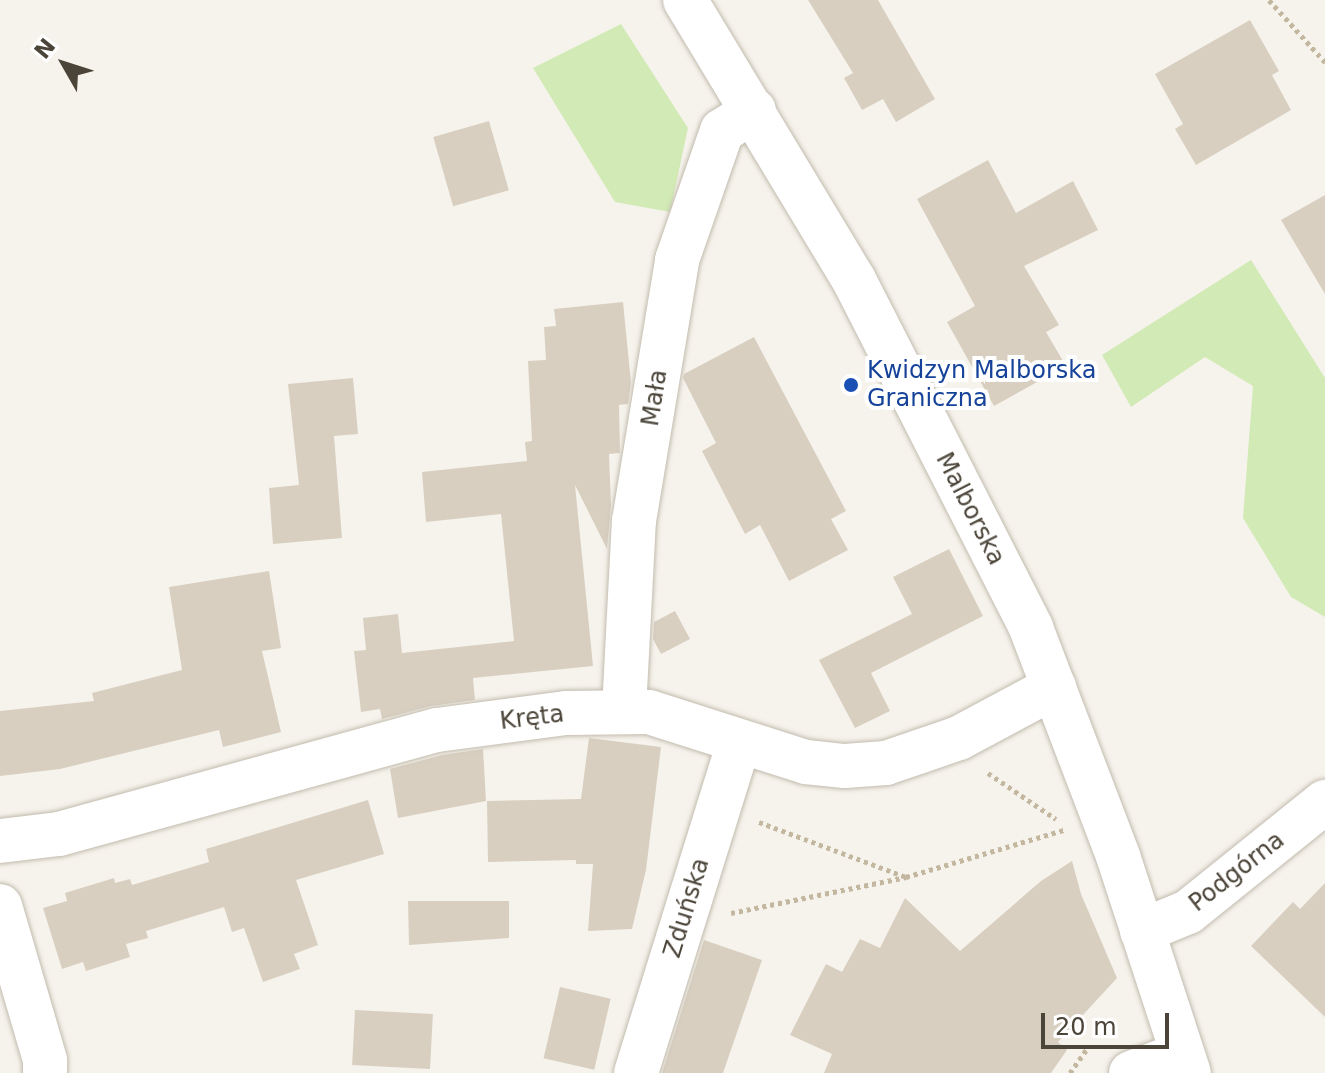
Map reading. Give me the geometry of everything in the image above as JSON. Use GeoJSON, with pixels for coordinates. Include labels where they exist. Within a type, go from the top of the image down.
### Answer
{"type":"FeatureCollection","features":[{"type":"Feature","properties":{"kind":"street","name":"Malborska"},"geometry":{"type":"LineString","coordinates":[[685,0],[854,280],[1031,628],[1142,931],[1185,1063]]}},
{"type":"Feature","properties":{"kind":"street","name":"Mała"},"geometry":{"type":"LineString","coordinates":[[624,710],[634,521],[677,260],[722,131],[754,110]]}},
{"type":"Feature","properties":{"kind":"street","name":"Kręta"},"geometry":{"type":"LineString","coordinates":[[0,841],[59,834],[437,730],[566,713],[649,712],[806,762],[845,766],[886,763],[959,738],[1054,687]]}},
{"type":"Feature","properties":{"kind":"street","name":"Zduńska"},"geometry":{"type":"LineString","coordinates":[[636,1073],[739,743]]}},
{"type":"Feature","properties":{"kind":"street","name":"Podgórna"},"geometry":{"type":"LineString","coordinates":[[1142,931],[1188,912],[1325,802]]}},
{"type":"Feature","properties":{"kind":"street"},"geometry":{"type":"LineString","coordinates":[[0,906],[45,1060],[45,1073]]}},
{"type":"Feature","properties":{"kind":"street"},"geometry":{"type":"LineString","coordinates":[[1131,1073],[1185,1063]]}},
{"type":"Feature","properties":{"kind":"path"},"geometry":{"type":"LineString","coordinates":[[1269,0],[1325,62]]}},
{"type":"Feature","properties":{"kind":"path"},"geometry":{"type":"LineString","coordinates":[[716,916],[906,877],[1070,828],[979,767]]}},
{"type":"Feature","properties":{"kind":"path"},"geometry":{"type":"LineString","coordinates":[[719,807],[906,877]]}},
{"type":"Feature","properties":{"kind":"path"},"geometry":{"type":"LineString","coordinates":[[1070,1073],[1087,1049]]}},
{"type":"Feature","properties":{"kind":"green space"},"geometry":{"type":"Polygon","coordinates":[[[621,24],[688,128],[670,212],[615,202],[533,68],[621,24]]]}},
{"type":"Feature","properties":{"kind":"green space"},"geometry":{"type":"Polygon","coordinates":[[[1251,260],[1325,378],[1325,617],[1291,597],[1243,518],[1253,386],[1205,357],[1131,407],[1102,355],[1251,260]]]}},
{"type":"Feature","properties":{"kind":"building"},"geometry":{"type":"Polygon","coordinates":[[[808,0],[878,0],[935,99],[896,122],[883,99],[862,110],[844,78],[853,73],[808,0]]]}},
{"type":"Feature","properties":{"kind":"building"},"geometry":{"type":"Polygon","coordinates":[[[1250,20],[1279,71],[1272,75],[1291,110],[1196,165],[1175,129],[1183,124],[1155,74],[1250,20]]]}},
{"type":"Feature","properties":{"kind":"building"},"geometry":{"type":"Polygon","coordinates":[[[489,121],[509,190],[453,206],[433,137],[489,121]]]}},
{"type":"Feature","properties":{"kind":"building"},"geometry":{"type":"Polygon","coordinates":[[[988,160],[1016,213],[1073,181],[1098,230],[1024,266],[1059,325],[1046,332],[1066,366],[994,406],[947,322],[975,306],[917,199],[988,160]]]}},
{"type":"Feature","properties":{"kind":"building"},"geometry":{"type":"Polygon","coordinates":[[[1325,195],[1325,294],[1281,220],[1325,195]]]}},
{"type":"Feature","properties":{"kind":"building"},"geometry":{"type":"Polygon","coordinates":[[[623,302],[631,383],[628,404],[619,405],[620,453],[609,454],[611,505],[607,549],[575,485],[593,666],[473,678],[475,700],[431,706],[382,719],[380,709],[361,712],[354,651],[366,650],[363,618],[398,614],[402,653],[514,641],[501,514],[426,522],[422,472],[527,461],[525,442],[532,441],[528,361],[546,360],[544,327],[556,326],[554,309],[623,302]]]}},
{"type":"Feature","properties":{"kind":"building"},"geometry":{"type":"Polygon","coordinates":[[[754,337],[846,511],[831,519],[848,550],[789,581],[760,525],[745,534],[702,451],[716,443],[683,378],[684,374],[754,337]]]}},
{"type":"Feature","properties":{"kind":"building"},"geometry":{"type":"Polygon","coordinates":[[[353,378],[358,434],[334,436],[342,538],[273,544],[269,488],[299,485],[288,384],[353,378]]]}},
{"type":"Feature","properties":{"kind":"building"},"geometry":{"type":"Polygon","coordinates":[[[949,549],[983,616],[871,673],[890,711],[855,728],[819,660],[912,614],[893,577],[949,549]]]}},
{"type":"Feature","properties":{"kind":"building"},"geometry":{"type":"Polygon","coordinates":[[[269,571],[281,648],[262,651],[281,732],[223,747],[219,730],[60,769],[0,776],[0,711],[94,701],[92,693],[182,670],[169,587],[269,571]]]}},
{"type":"Feature","properties":{"kind":"building"},"geometry":{"type":"Polygon","coordinates":[[[675,611],[690,639],[661,654],[653,639],[654,622],[675,611]]]}},
{"type":"Feature","properties":{"kind":"building"},"geometry":{"type":"Polygon","coordinates":[[[589,738],[661,747],[646,870],[632,929],[588,931],[593,864],[576,864],[576,860],[488,862],[487,801],[581,799],[589,738]]]}},
{"type":"Feature","properties":{"kind":"building"},"geometry":{"type":"Polygon","coordinates":[[[483,749],[486,801],[398,818],[390,769],[442,755],[483,749]]]}},
{"type":"Feature","properties":{"kind":"building"},"geometry":{"type":"Polygon","coordinates":[[[368,800],[384,854],[296,880],[318,945],[294,954],[300,969],[263,982],[244,928],[232,932],[224,907],[146,931],[148,938],[126,944],[130,957],[86,971],[83,962],[62,969],[43,908],[67,901],[65,893],[114,878],[115,883],[130,879],[132,885],[209,862],[206,849],[368,800]]]}},
{"type":"Feature","properties":{"kind":"building"},"geometry":{"type":"Polygon","coordinates":[[[1072,861],[1081,894],[1117,978],[1058,1042],[1067,1050],[1051,1073],[824,1073],[832,1054],[790,1035],[826,964],[842,972],[860,939],[880,948],[905,898],[960,951],[1041,881],[1072,861]]]}},
{"type":"Feature","properties":{"kind":"building"},"geometry":{"type":"Polygon","coordinates":[[[1325,883],[1325,1017],[1251,946],[1293,902],[1300,909],[1325,883]]]}},
{"type":"Feature","properties":{"kind":"building"},"geometry":{"type":"Polygon","coordinates":[[[408,901],[509,901],[509,938],[409,945],[408,901]]]}},
{"type":"Feature","properties":{"kind":"building"},"geometry":{"type":"Polygon","coordinates":[[[704,940],[762,960],[723,1073],[662,1073],[704,940]]]}},
{"type":"Feature","properties":{"kind":"building"},"geometry":{"type":"Polygon","coordinates":[[[560,987],[611,999],[594,1070],[544,1058],[560,987]]]}},
{"type":"Feature","properties":{"kind":"building"},"geometry":{"type":"Polygon","coordinates":[[[355,1010],[433,1014],[430,1069],[352,1065],[355,1010]]]}},
{"type":"Feature","properties":{"kind":"place","name":"Kwidzyn Malborska Graniczna"},"geometry":{"type":"Point","coordinates":[851,385]}}]}
